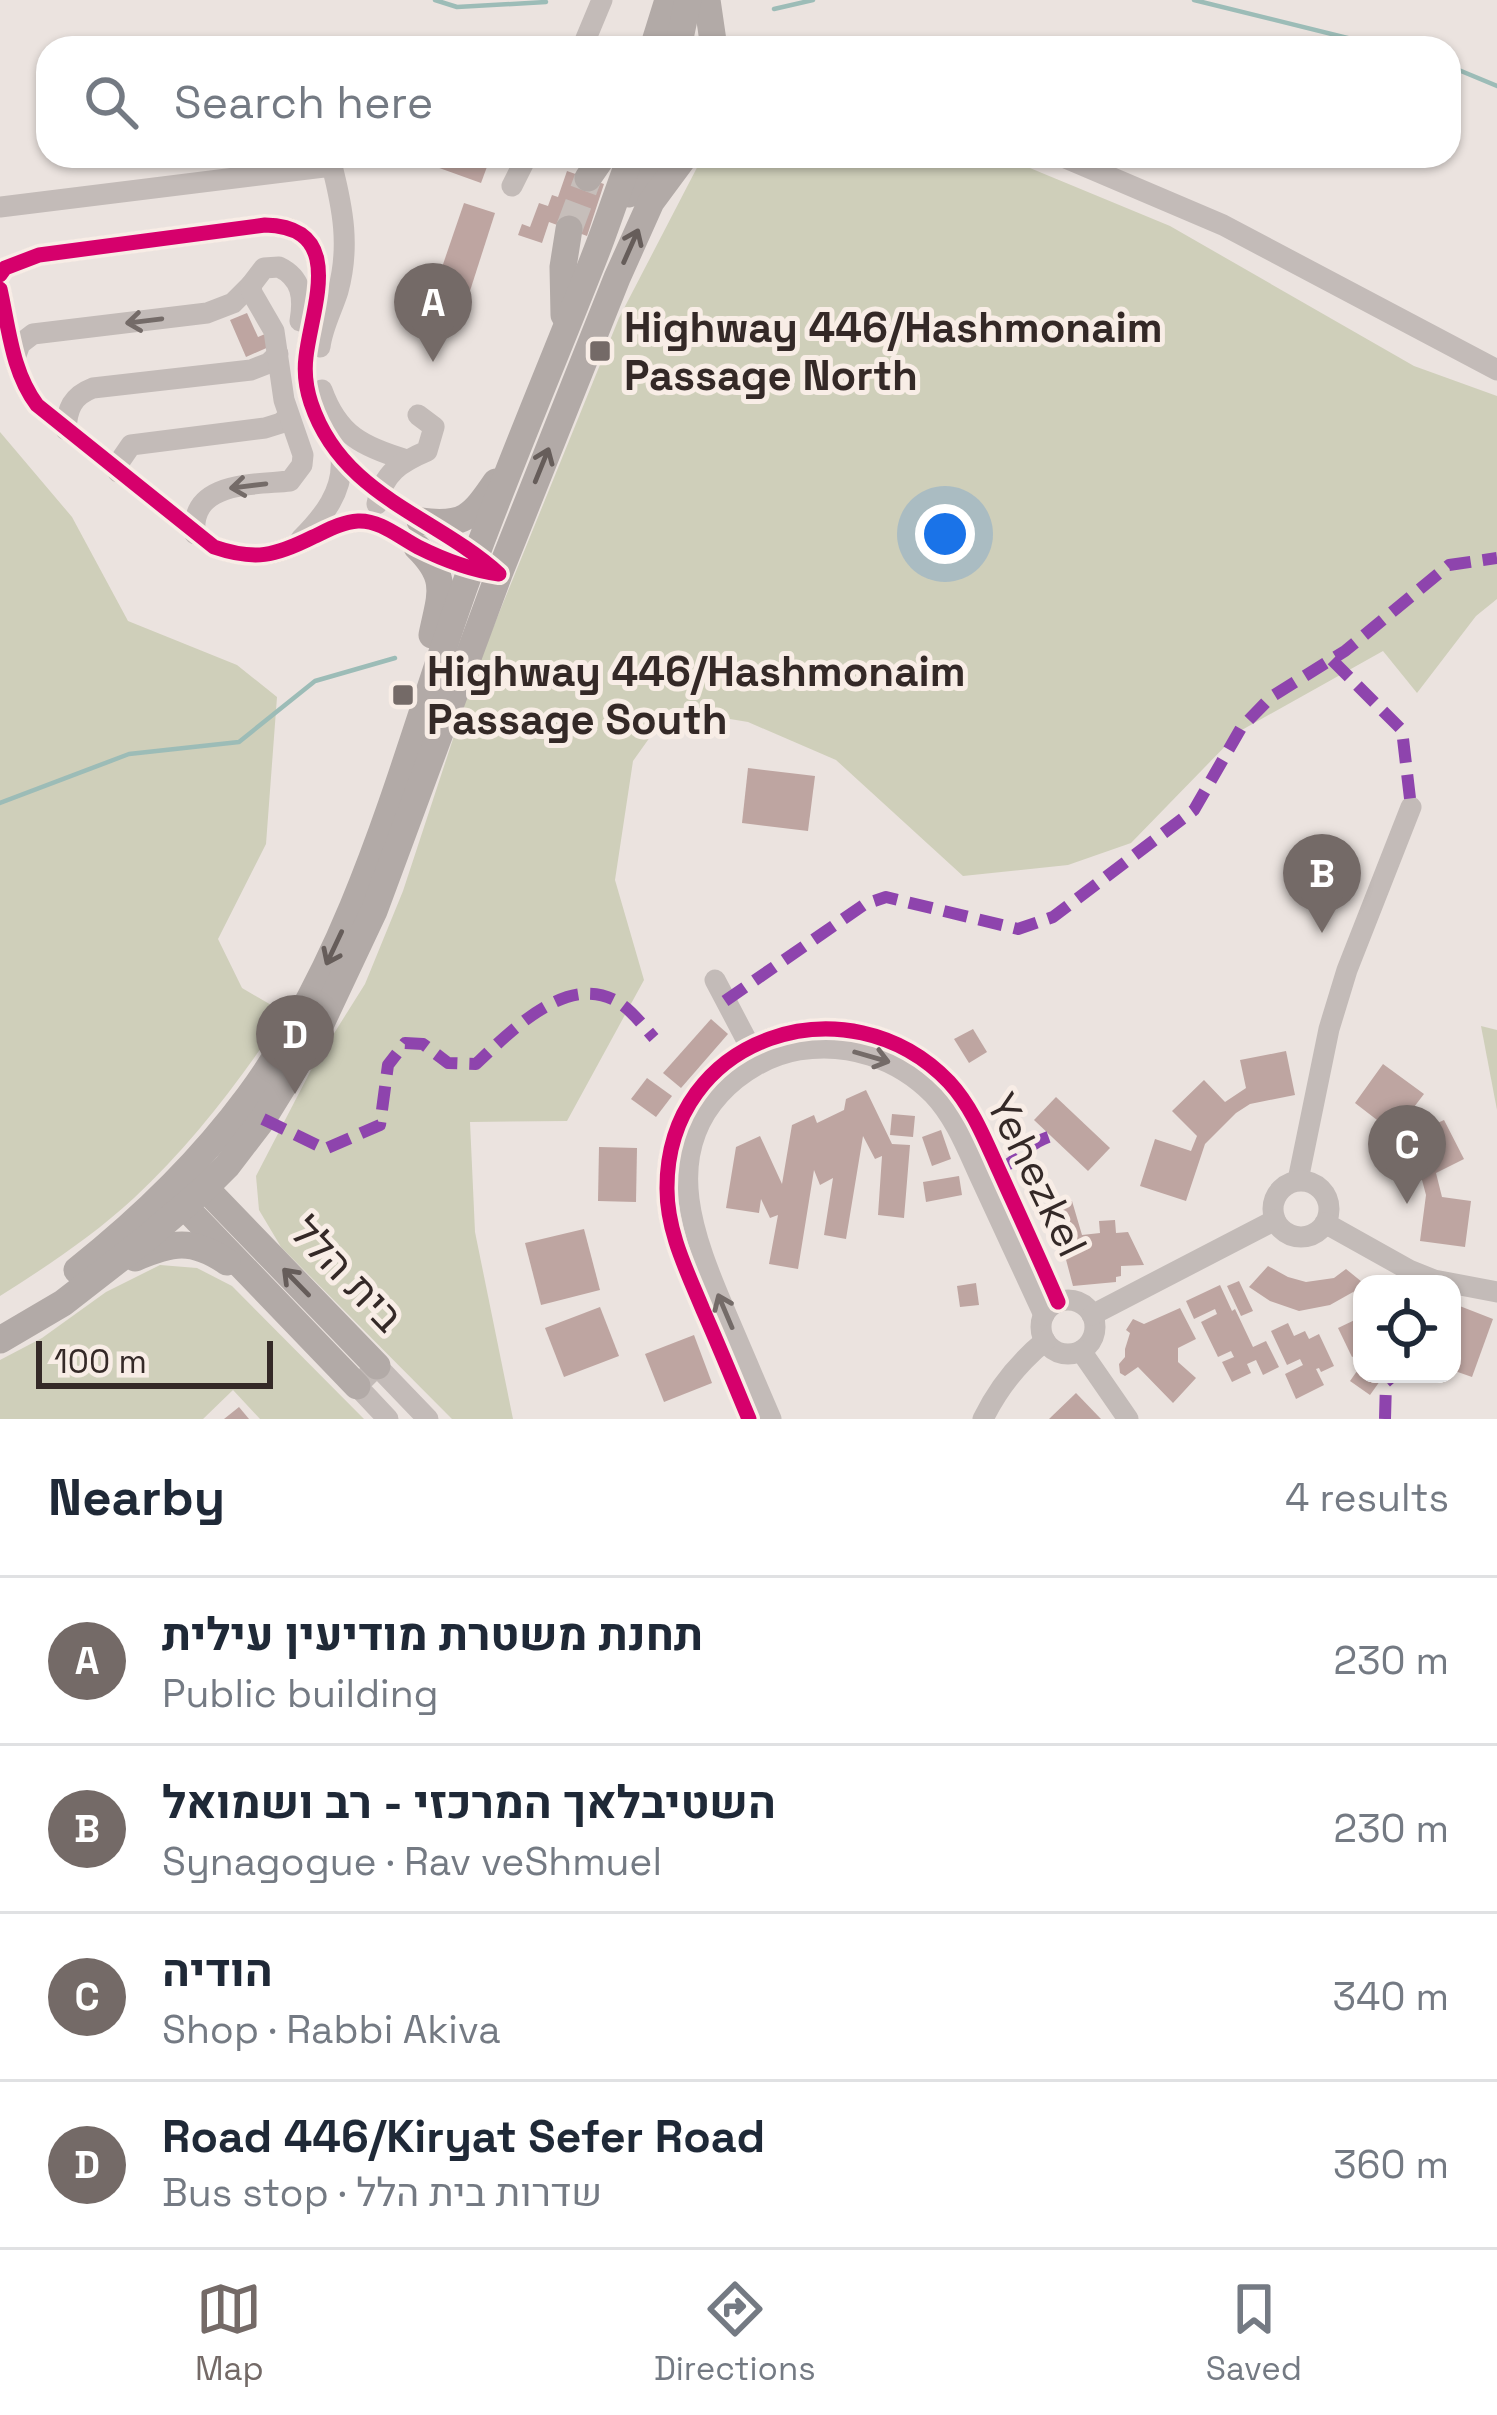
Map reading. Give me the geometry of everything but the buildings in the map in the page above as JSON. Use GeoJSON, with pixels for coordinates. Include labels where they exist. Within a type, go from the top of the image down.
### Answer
{"type":"FeatureCollection","features":[{"type":"Feature","properties":{"kind":"main road"},"geometry":{"type":"LineString","coordinates":[[658,36],[671,0]]}},
{"type":"Feature","properties":{"kind":"main road"},"geometry":{"type":"LineString","coordinates":[[666,36],[671,0]]}},
{"type":"Feature","properties":{"kind":"main road"},"geometry":{"type":"LineString","coordinates":[[680,36],[688,0]]}},
{"type":"Feature","properties":{"kind":"main road"},"geometry":{"type":"LineString","coordinates":[[688,0],[689,36]]}},
{"type":"Feature","properties":{"kind":"main road"},"geometry":{"type":"LineString","coordinates":[[707,0],[712,36]]}},
{"type":"Feature","properties":{"kind":"main road"},"geometry":{"type":"LineString","coordinates":[[561,334],[613,168]]}},
{"type":"Feature","properties":{"kind":"main road"},"geometry":{"type":"LineString","coordinates":[[263,1247],[235,1200],[236,1167],[310,1044],[357,952],[518,448],[626,168]]}},
{"type":"Feature","properties":{"kind":"main road"},"geometry":{"type":"LineString","coordinates":[[561,334],[641,168]]}},
{"type":"Feature","properties":{"kind":"main road"},"geometry":{"type":"LineString","coordinates":[[629,194],[647,168]]}},
{"type":"Feature","properties":{"kind":"main road"},"geometry":{"type":"LineString","coordinates":[[0,1324],[99,1252],[178,1178],[249,1095],[313,992],[353,905],[483,566],[651,202],[676,168]]}},
{"type":"Feature","properties":{"kind":"main road"},"geometry":{"type":"LineString","coordinates":[[561,334],[562,267],[569,230]]}},
{"type":"Feature","properties":{"kind":"main road"},"geometry":{"type":"LineString","coordinates":[[406,761],[442,593],[439,574],[419,534],[461,521],[477,509],[518,448]]}},
{"type":"Feature","properties":{"kind":"main road"},"geometry":{"type":"LineString","coordinates":[[0,1340],[63,1303],[108,1269],[195,1197],[250,1137]]}},
{"type":"Feature","properties":{"kind":"main road"},"geometry":{"type":"LineString","coordinates":[[178,1178],[195,1197]]}},
{"type":"Feature","properties":{"kind":"main road","name":"בית הלל"},"geometry":{"type":"LineString","coordinates":[[195,1197],[263,1247],[367,1376]]}},
{"type":"Feature","properties":{"kind":"main road","name":"בית הלל"},"geometry":{"type":"LineString","coordinates":[[195,1197],[277,1303],[367,1376]]}},
{"type":"Feature","properties":{"kind":"main road"},"geometry":{"type":"LineString","coordinates":[[108,1269],[152,1251],[188,1244],[224,1259],[277,1303]]}},
{"type":"Feature","properties":{"kind":"street"},"geometry":{"type":"LineString","coordinates":[[587,36],[602,0]]}},
{"type":"Feature","properties":{"kind":"street"},"geometry":{"type":"LineString","coordinates":[[0,207],[316,168]]}},
{"type":"Feature","properties":{"kind":"street"},"geometry":{"type":"LineString","coordinates":[[332,168],[346,247],[338,290],[320,340],[319,382],[330,413],[350,435],[372,450],[407,460]]}},
{"type":"Feature","properties":{"kind":"street"},"geometry":{"type":"LineString","coordinates":[[512,186],[521,168]]}},
{"type":"Feature","properties":{"kind":"street"},"geometry":{"type":"LineString","coordinates":[[1089,168],[1223,225],[1497,370]]}},
{"type":"Feature","properties":{"kind":"street"},"geometry":{"type":"LineString","coordinates":[[8,269],[39,255],[266,225],[285,227],[305,240],[320,269],[305,382],[342,477],[328,506],[292,548]]}},
{"type":"Feature","properties":{"kind":"street"},"geometry":{"type":"LineString","coordinates":[[15,358],[20,344],[33,334],[207,314],[233,303],[256,275],[272,266],[289,271],[302,301],[291,364],[300,409],[419,534]]}},
{"type":"Feature","properties":{"kind":"street"},"geometry":{"type":"LineString","coordinates":[[194,534],[195,515],[210,494],[290,481],[302,466],[303,455],[281,384],[274,331],[251,285]]}},
{"type":"Feature","properties":{"kind":"street"},"geometry":{"type":"LineString","coordinates":[[0,289],[15,358],[37,406],[214,547],[264,556],[363,520],[419,534],[483,566]]}},
{"type":"Feature","properties":{"kind":"street"},"geometry":{"type":"LineString","coordinates":[[66,430],[69,407],[93,388],[251,370],[278,354]]}},
{"type":"Feature","properties":{"kind":"street"},"geometry":{"type":"LineString","coordinates":[[374,522],[388,474],[428,451],[434,427],[418,415]]}},
{"type":"Feature","properties":{"kind":"street"},"geometry":{"type":"LineString","coordinates":[[118,472],[131,445],[265,428],[289,416]]}},
{"type":"Feature","properties":{"kind":"street"},"geometry":{"type":"LineString","coordinates":[[1298,1180],[1328,1028],[1411,806]]}},
{"type":"Feature","properties":{"kind":"street"},"geometry":{"type":"LineString","coordinates":[[715,980],[754,1055]]}},
{"type":"Feature","properties":{"kind":"street","name":"Yehezkel"},"geometry":{"type":"LineString","coordinates":[[749,1419],[678,1251],[667,1193],[672,1138],[694,1092],[713,1072],[754,1055],[817,1048],[869,1054],[895,1064],[920,1082],[952,1118],[1051,1308]]}},
{"type":"Feature","properties":{"kind":"street","name":"Yehezkel"},"geometry":{"type":"LineString","coordinates":[[754,1055],[710,1104],[692,1143],[687,1192],[697,1245],[770,1419]]}},
{"type":"Feature","properties":{"kind":"street"},"geometry":{"type":"LineString","coordinates":[[1298,1180],[1318,1186],[1329,1203],[1325,1223],[1304,1237],[1287,1233],[1273,1212],[1276,1194],[1298,1180]]}},
{"type":"Feature","properties":{"kind":"street"},"geometry":{"type":"LineString","coordinates":[[1092,1315],[1275,1220]]}},
{"type":"Feature","properties":{"kind":"street"},"geometry":{"type":"LineString","coordinates":[[1325,1223],[1409,1270],[1434,1280],[1497,1292]]}},
{"type":"Feature","properties":{"kind":"street"},"geometry":{"type":"LineString","coordinates":[[1074,1301],[1092,1315],[1094,1336],[1081,1351],[1060,1353],[1045,1341],[1041,1328],[1051,1308],[1074,1301]]}},
{"type":"Feature","properties":{"kind":"street"},"geometry":{"type":"LineString","coordinates":[[983,1419],[1004,1382],[1045,1341]]}},
{"type":"Feature","properties":{"kind":"street"},"geometry":{"type":"LineString","coordinates":[[1081,1351],[1128,1419]]}},
{"type":"Feature","properties":{"kind":"street","name":"בית הלל"},"geometry":{"type":"LineString","coordinates":[[367,1376],[388,1419]]}},
{"type":"Feature","properties":{"kind":"street","name":"בית הלל"},"geometry":{"type":"LineString","coordinates":[[367,1376],[428,1419]]}},
{"type":"Feature","properties":{"kind":"green space"},"geometry":{"type":"Polygon","coordinates":[[[697,168],[1030,168],[1170,226],[1414,366],[1497,396],[1497,599],[1476,616],[1417,693],[1383,651],[1240,731],[1131,843],[1068,865],[963,876],[836,760],[748,722],[670,709],[633,761],[615,880],[644,980],[567,1121],[470,1122],[475,1232],[513,1419],[452,1419],[281,1247],[259,1210],[256,1176],[311,1070],[365,984],[403,891],[475,672],[619,318],[697,168]]]}},
{"type":"Feature","properties":{"kind":"green space"},"geometry":{"type":"Polygon","coordinates":[[[0,432],[72,517],[128,621],[237,665],[277,697],[266,844],[218,939],[242,988],[285,1013],[215,1110],[155,1177],[86,1238],[0,1296],[0,432]]]}},
{"type":"Feature","properties":{"kind":"green space"},"geometry":{"type":"Polygon","coordinates":[[[1481,1026],[1497,1030],[1497,1110],[1481,1026]]]}},
{"type":"Feature","properties":{"kind":"green space"},"geometry":{"type":"Polygon","coordinates":[[[160,1265],[197,1268],[232,1286],[364,1419],[260,1419],[233,1390],[203,1419],[0,1419],[0,1360],[42,1338],[106,1292],[160,1265]]]}},
{"type":"Feature","properties":{"kind":"waterway"},"geometry":{"type":"LineString","coordinates":[[435,0],[457,7],[546,2]]}},
{"type":"Feature","properties":{"kind":"waterway"},"geometry":{"type":"LineString","coordinates":[[774,9],[813,0]]}},
{"type":"Feature","properties":{"kind":"waterway"},"geometry":{"type":"LineString","coordinates":[[1194,0],[1340,36]]}},
{"type":"Feature","properties":{"kind":"waterway"},"geometry":{"type":"LineString","coordinates":[[1461,71],[1497,86]]}},
{"type":"Feature","properties":{"kind":"waterway"},"geometry":{"type":"LineString","coordinates":[[0,803],[129,754],[239,742],[315,681],[395,658]]}},
{"type":"Feature","properties":{"kind":"tunnel"},"geometry":{"type":"LineString","coordinates":[[569,229],[588,178]]}},
{"type":"Feature","properties":{"kind":"marked path"},"geometry":{"type":"LineString","coordinates":[[725,1001],[865,904],[886,897],[1018,929],[1053,917],[1194,810],[1241,728],[1271,697],[1345,651],[1449,565],[1497,558]]}},
{"type":"Feature","properties":{"kind":"marked path"},"geometry":{"type":"LineString","coordinates":[[1332,660],[1402,730],[1411,807]]}},
{"type":"Feature","properties":{"kind":"marked path"},"geometry":{"type":"LineString","coordinates":[[263,1119],[325,1149],[380,1125],[388,1065],[405,1043],[423,1044],[448,1063],[476,1064],[542,1008],[582,994],[602,995],[621,1004],[654,1038]]}},
{"type":"Feature","properties":{"kind":"marked path"},"geometry":{"type":"LineString","coordinates":[[999,1170],[1051,1136]]}},
{"type":"Feature","properties":{"kind":"marked path"},"geometry":{"type":"LineString","coordinates":[[1385,1419],[1386,1383]]}},
{"type":"Feature","properties":{"kind":"cycle path"},"geometry":{"type":"LineString","coordinates":[[0,275],[5,268],[39,255],[265,225],[291,229],[307,240],[316,255],[317,295],[305,375],[325,435],[367,482],[499,574],[447,560],[366,521],[341,525],[265,554],[214,547],[37,405],[17,364],[0,289]]}},
{"type":"Feature","properties":{"kind":"cycle path"},"geometry":{"type":"LineString","coordinates":[[749,1419],[679,1251],[667,1189],[675,1136],[696,1093],[729,1060],[770,1039],[815,1029],[862,1033],[908,1050],[949,1082],[979,1128],[1058,1302]]}},
{"type":"Feature","properties":{"kind":"place","name":"Highway 446/Hashmonaim Passage North"},"geometry":{"type":"Point","coordinates":[600,351]}},
{"type":"Feature","properties":{"kind":"place","name":"תחנת משטרת מודיעין עילית"},"geometry":{"type":"Point","coordinates":[433,362]}},
{"type":"Feature","properties":{"kind":"place","name":"Highway 446/Hashmonaim Passage South"},"geometry":{"type":"Point","coordinates":[403,695]}},
{"type":"Feature","properties":{"kind":"place","name":"השטיבלאך המרכזי - רב ושמואל"},"geometry":{"type":"Point","coordinates":[1322,933]}},
{"type":"Feature","properties":{"kind":"place","name":"Road 446/Kiryat Sefer Road"},"geometry":{"type":"Point","coordinates":[295,1094]}},
{"type":"Feature","properties":{"kind":"place","name":"הודיה"},"geometry":{"type":"Point","coordinates":[1407,1204]}}]}
